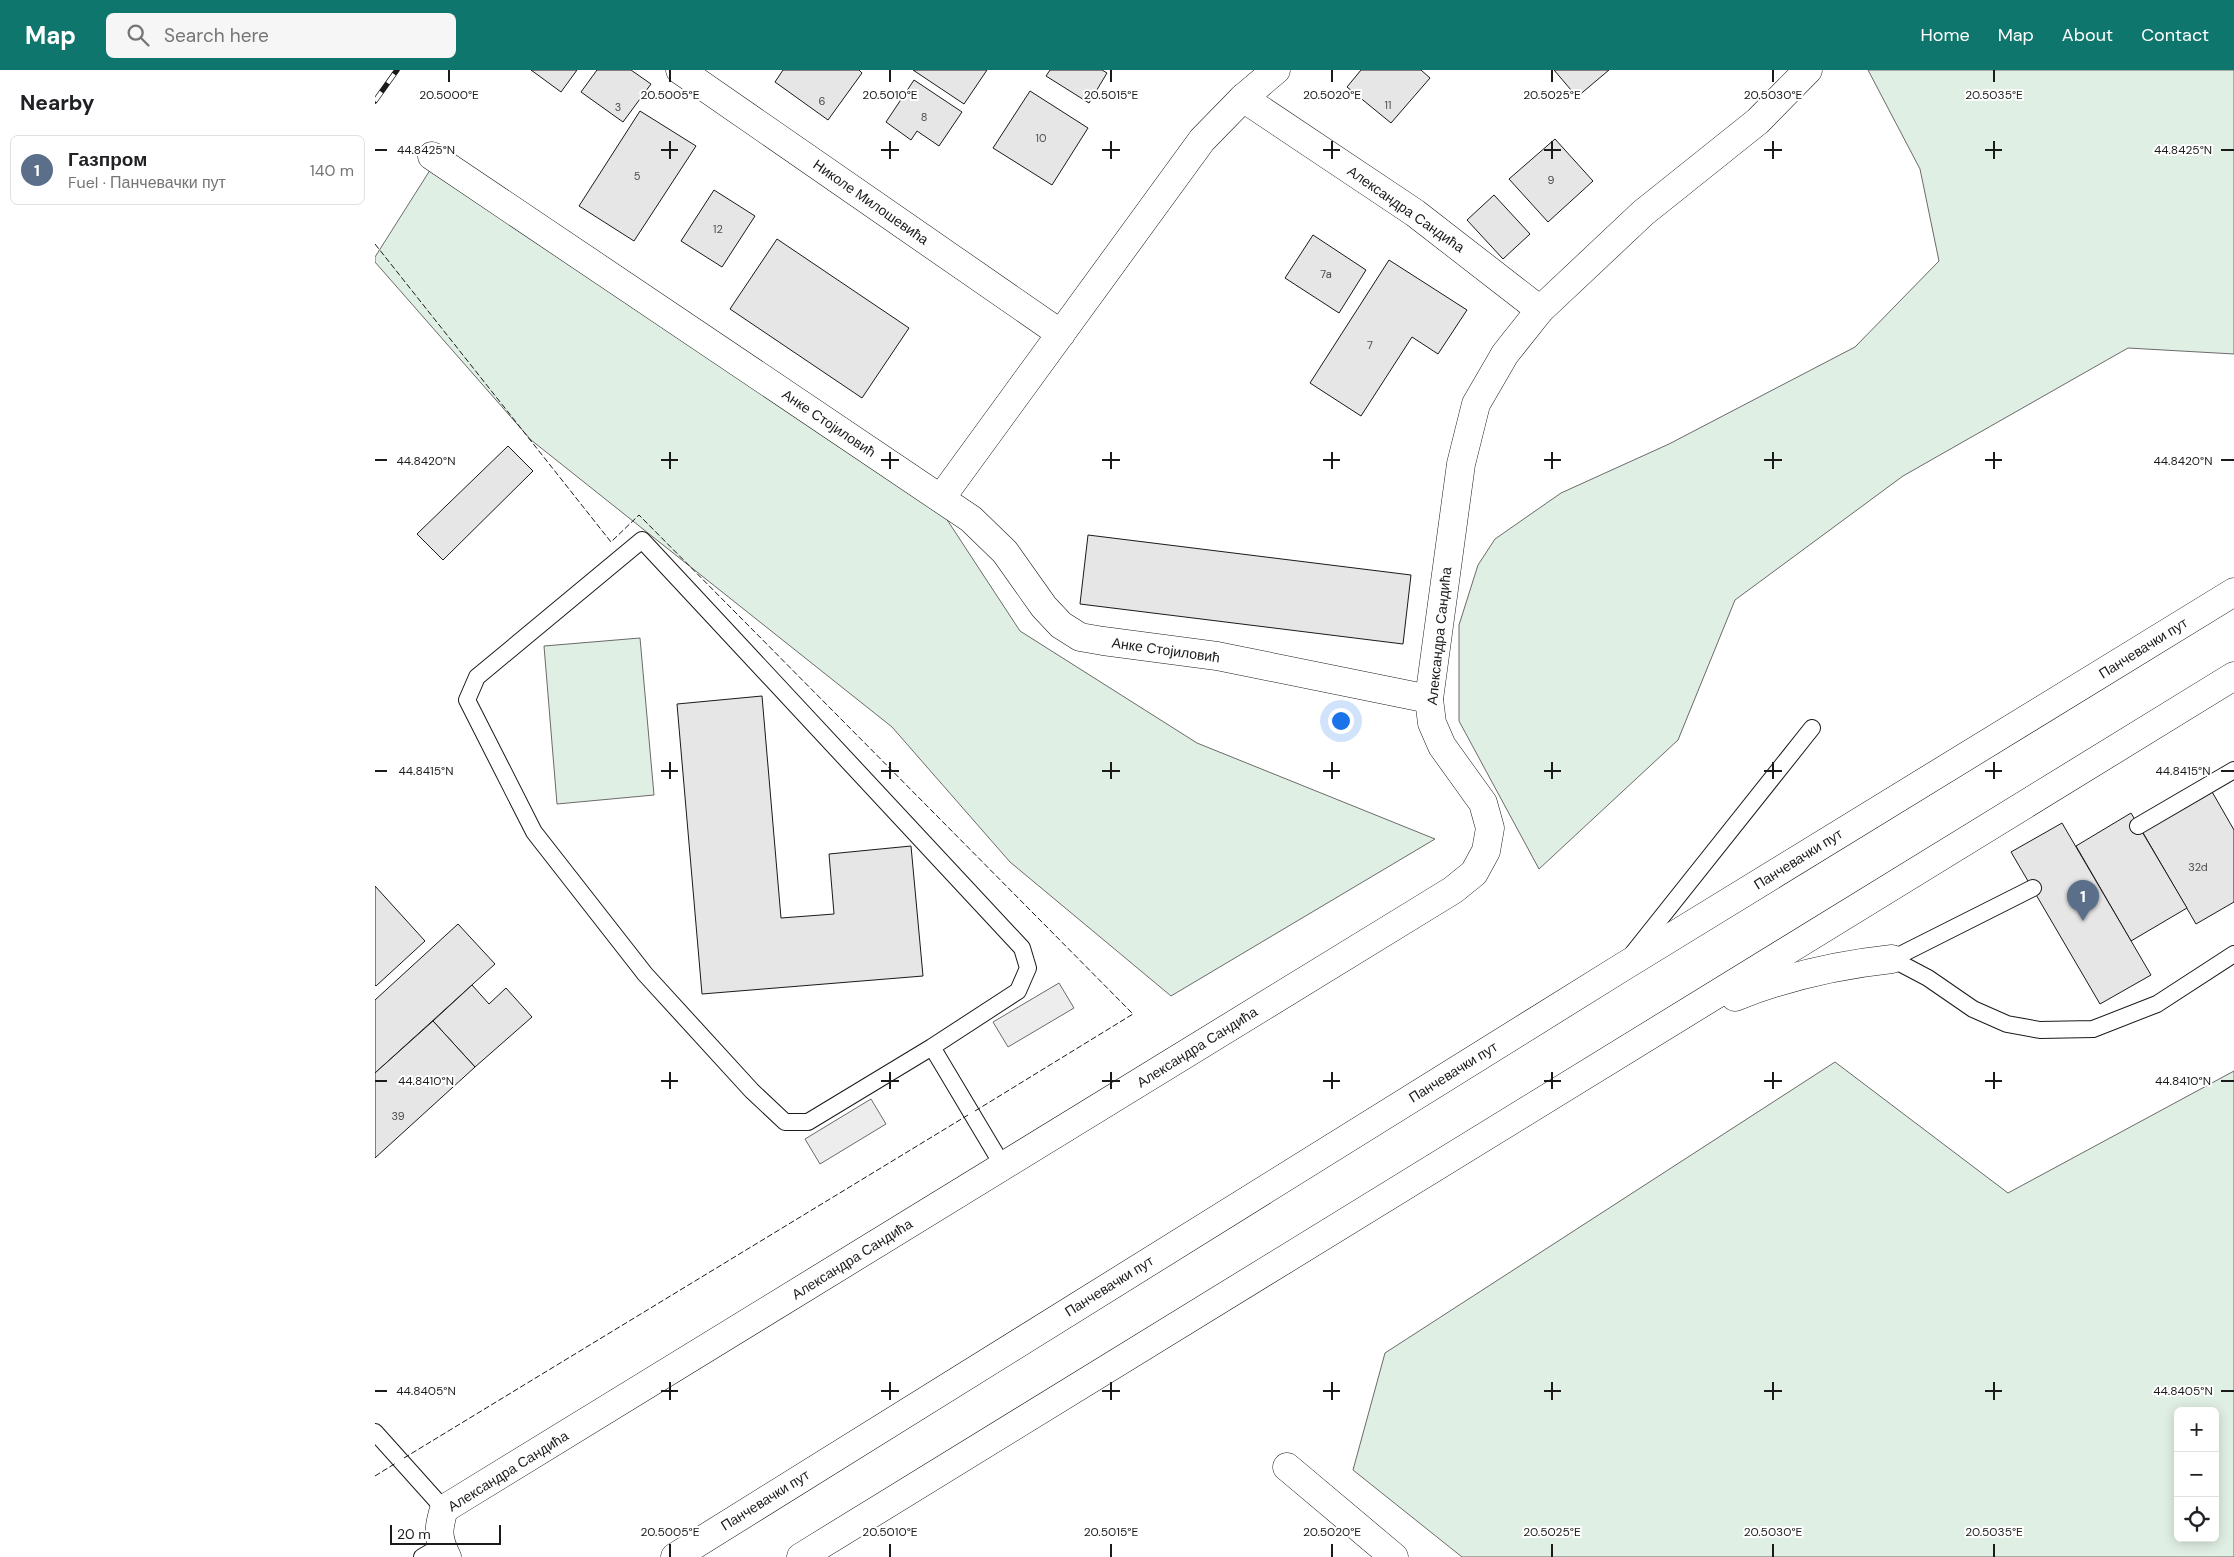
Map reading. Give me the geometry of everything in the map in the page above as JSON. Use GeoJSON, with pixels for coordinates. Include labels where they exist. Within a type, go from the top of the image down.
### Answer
{"type":"FeatureCollection","features":[{"type":"Feature","properties":{"kind":"street","name":"Николе Милошевића"},"geometry":{"type":"LineString","coordinates":[[681,70],[1061,334]]}},
{"type":"Feature","properties":{"kind":"street"},"geometry":{"type":"LineString","coordinates":[[941,498],[1202,140],[1243,98],[1276,70]]}},
{"type":"Feature","properties":{"kind":"street","name":"Александра Сандића"},"geometry":{"type":"LineString","coordinates":[[437,1553],[438,1529],[443,1510],[1453,890],[1474,873],[1486,851],[1490,828],[1483,803],[1441,746],[1432,723],[1429,699],[1461,464],[1475,404],[1505,354],[1539,310],[1643,213],[1758,121],[1808,70]]}},
{"type":"Feature","properties":{"kind":"street","name":"Александра Сандића"},"geometry":{"type":"LineString","coordinates":[[1243,98],[1415,213],[1539,310]]}},
{"type":"Feature","properties":{"kind":"street","name":"Анке Стојиловић"},"geometry":{"type":"LineString","coordinates":[[433,156],[971,519],[1005,552],[1044,607],[1061,625],[1080,636],[1103,642],[1217,656],[1429,699]]}},
{"type":"Feature","properties":{"kind":"street","name":"Панчевачки пут"},"geometry":{"type":"LineString","coordinates":[[675,1557],[1621,968],[2234,592]]}},
{"type":"Feature","properties":{"kind":"street"},"geometry":{"type":"LineString","coordinates":[[801,1557],[1655,1030],[2234,676]]}},
{"type":"Feature","properties":{"kind":"street"},"geometry":{"type":"LineString","coordinates":[[1655,1030],[1773,982],[1839,965],[1892,958]]}},
{"type":"Feature","properties":{"kind":"street"},"geometry":{"type":"LineString","coordinates":[[1287,1467],[1394,1557]]}},
{"type":"Feature","properties":{"kind":"lane"},"geometry":{"type":"LineString","coordinates":[[642,540],[1022,948],[1028,968],[1018,991],[932,1047],[808,1122],[785,1122],[752,1091],[645,974],[534,832],[467,700],[477,677],[642,540]]}},
{"type":"Feature","properties":{"kind":"lane"},"geometry":{"type":"LineString","coordinates":[[1621,968],[1812,728]]}},
{"type":"Feature","properties":{"kind":"lane"},"geometry":{"type":"LineString","coordinates":[[2138,826],[2234,770]]}},
{"type":"Feature","properties":{"kind":"lane"},"geometry":{"type":"LineString","coordinates":[[1892,958],[2033,888]]}},
{"type":"Feature","properties":{"kind":"lane"},"geometry":{"type":"LineString","coordinates":[[1892,958],[1928,978],[1973,1009],[2007,1024],[2040,1030],[2093,1029],[2157,1004],[2234,954]]}},
{"type":"Feature","properties":{"kind":"lane"},"geometry":{"type":"LineString","coordinates":[[932,1047],[1003,1166]]}},
{"type":"Feature","properties":{"kind":"lane"},"geometry":{"type":"LineString","coordinates":[[375,1432],[443,1510]]}},
{"type":"Feature","properties":{"kind":"green space"},"geometry":{"type":"Polygon","coordinates":[[[1868,70],[2234,70],[2234,354],[2128,348],[1903,476],[1735,600],[1678,740],[1539,869],[1459,721],[1459,625],[1478,565],[1495,539],[1561,493],[1669,444],[1855,347],[1939,261],[1920,169],[1868,70]]]}},
{"type":"Feature","properties":{"kind":"green space"},"geometry":{"type":"Polygon","coordinates":[[[432,167],[940,509],[1020,631],[1197,743],[1435,839],[1171,996],[1010,862],[892,727],[531,440],[375,262],[375,257],[432,167]]]}},
{"type":"Feature","properties":{"kind":"green space"},"geometry":{"type":"Polygon","coordinates":[[[640,638],[654,795],[557,804],[544,646],[640,638]]]}},
{"type":"Feature","properties":{"kind":"green space"},"geometry":{"type":"Polygon","coordinates":[[[1835,1062],[2008,1193],[2234,1071],[2234,1557],[1462,1557],[1353,1470],[1385,1353],[1835,1062]]]}},
{"type":"Feature","properties":{"kind":"shaded area"},"geometry":{"type":"Polygon","coordinates":[[[1059,983],[1074,1008],[1008,1047],[993,1022],[1059,983]]]}},
{"type":"Feature","properties":{"kind":"shaded area"},"geometry":{"type":"Polygon","coordinates":[[[871,1099],[886,1124],[820,1164],[805,1139],[871,1099]]]}},
{"type":"Feature","properties":{"kind":"building"},"geometry":{"type":"Polygon","coordinates":[[[531,70],[577,70],[561,92],[531,70]]]}},
{"type":"Feature","properties":{"kind":"building"},"geometry":{"type":"Polygon","coordinates":[[[597,70],[631,70],[651,84],[623,122],[581,92],[597,70]]]}},
{"type":"Feature","properties":{"kind":"building"},"geometry":{"type":"Polygon","coordinates":[[[783,70],[859,70],[862,73],[828,120],[775,82],[783,70]]]}},
{"type":"Feature","properties":{"kind":"building"},"geometry":{"type":"Polygon","coordinates":[[[913,70],[987,70],[964,104],[913,70]]]}},
{"type":"Feature","properties":{"kind":"building"},"geometry":{"type":"Polygon","coordinates":[[[1050,70],[1102,70],[1107,73],[1089,103],[1046,76],[1050,70]]]}},
{"type":"Feature","properties":{"kind":"building"},"geometry":{"type":"Polygon","coordinates":[[[1361,70],[1421,70],[1430,78],[1391,123],[1347,87],[1361,70]]]}},
{"type":"Feature","properties":{"kind":"building"},"geometry":{"type":"Polygon","coordinates":[[[1554,70],[1609,70],[1577,97],[1554,70]]]}},
{"type":"Feature","properties":{"kind":"building"},"geometry":{"type":"Polygon","coordinates":[[[914,80],[962,112],[939,146],[917,131],[911,140],[886,122],[914,80]]]}},
{"type":"Feature","properties":{"kind":"building"},"geometry":{"type":"Polygon","coordinates":[[[1030,91],[1088,128],[1052,185],[993,148],[1030,91]]]}},
{"type":"Feature","properties":{"kind":"building"},"geometry":{"type":"Polygon","coordinates":[[[640,111],[696,146],[634,241],[579,206],[640,111]]]}},
{"type":"Feature","properties":{"kind":"building"},"geometry":{"type":"Polygon","coordinates":[[[1555,139],[1593,181],[1548,222],[1509,179],[1555,139]]]}},
{"type":"Feature","properties":{"kind":"building"},"geometry":{"type":"Polygon","coordinates":[[[714,190],[755,216],[722,267],[681,241],[714,190]]]}},
{"type":"Feature","properties":{"kind":"building"},"geometry":{"type":"Polygon","coordinates":[[[1494,195],[1530,234],[1503,259],[1467,220],[1494,195]]]}},
{"type":"Feature","properties":{"kind":"building"},"geometry":{"type":"Polygon","coordinates":[[[1313,235],[1366,270],[1339,313],[1285,278],[1313,235]]]}},
{"type":"Feature","properties":{"kind":"building"},"geometry":{"type":"Polygon","coordinates":[[[777,239],[909,328],[862,398],[730,309],[777,239]]]}},
{"type":"Feature","properties":{"kind":"building"},"geometry":{"type":"Polygon","coordinates":[[[1389,260],[1467,310],[1438,354],[1412,337],[1361,416],[1310,383],[1389,260]]]}},
{"type":"Feature","properties":{"kind":"building"},"geometry":{"type":"Polygon","coordinates":[[[508,446],[533,471],[443,560],[417,534],[508,446]]]}},
{"type":"Feature","properties":{"kind":"building"},"geometry":{"type":"Polygon","coordinates":[[[1088,535],[1411,575],[1403,644],[1080,604],[1088,535]]]}},
{"type":"Feature","properties":{"kind":"building"},"geometry":{"type":"Polygon","coordinates":[[[762,696],[781,918],[834,914],[829,854],[911,846],[923,976],[702,994],[677,704],[762,696]]]}},
{"type":"Feature","properties":{"kind":"building"},"geometry":{"type":"Polygon","coordinates":[[[2211,790],[2234,830],[2234,902],[2196,924],[2142,831],[2211,790]]]}},
{"type":"Feature","properties":{"kind":"building"},"geometry":{"type":"Polygon","coordinates":[[[2131,813],[2187,908],[2131,941],[2076,846],[2131,813]]]}},
{"type":"Feature","properties":{"kind":"building"},"geometry":{"type":"Polygon","coordinates":[[[2062,823],[2151,975],[2100,1004],[2011,852],[2062,823]]]}},
{"type":"Feature","properties":{"kind":"building"},"geometry":{"type":"Polygon","coordinates":[[[375,886],[425,941],[376,986],[375,985],[375,886]]]}},
{"type":"Feature","properties":{"kind":"building"},"geometry":{"type":"Polygon","coordinates":[[[458,924],[495,964],[375,1073],[375,1000],[458,924]]]}},
{"type":"Feature","properties":{"kind":"building"},"geometry":{"type":"Polygon","coordinates":[[[472,985],[489,1004],[506,988],[532,1017],[475,1067],[433,1021],[472,985]]]}},
{"type":"Feature","properties":{"kind":"building"},"geometry":{"type":"Polygon","coordinates":[[[433,1021],[475,1067],[375,1158],[375,1073],[433,1021]]]}},
{"type":"Feature","properties":{"kind":"railway"},"geometry":{"type":"LineString","coordinates":[[375,101],[397,70]]}},
{"type":"Feature","properties":{"kind":"fence"},"geometry":{"type":"LineString","coordinates":[[375,244],[611,542],[639,515],[1133,1014],[975,1111]]}},
{"type":"Feature","properties":{"kind":"fence"},"geometry":{"type":"LineString","coordinates":[[404,1458],[968,1115]]}},
{"type":"Feature","properties":{"kind":"fence"},"geometry":{"type":"LineString","coordinates":[[375,1476],[396,1463]]}},
{"type":"Feature","properties":{"kind":"place","name":"Газпром"},"geometry":{"type":"Point","coordinates":[2083,921]}}]}
